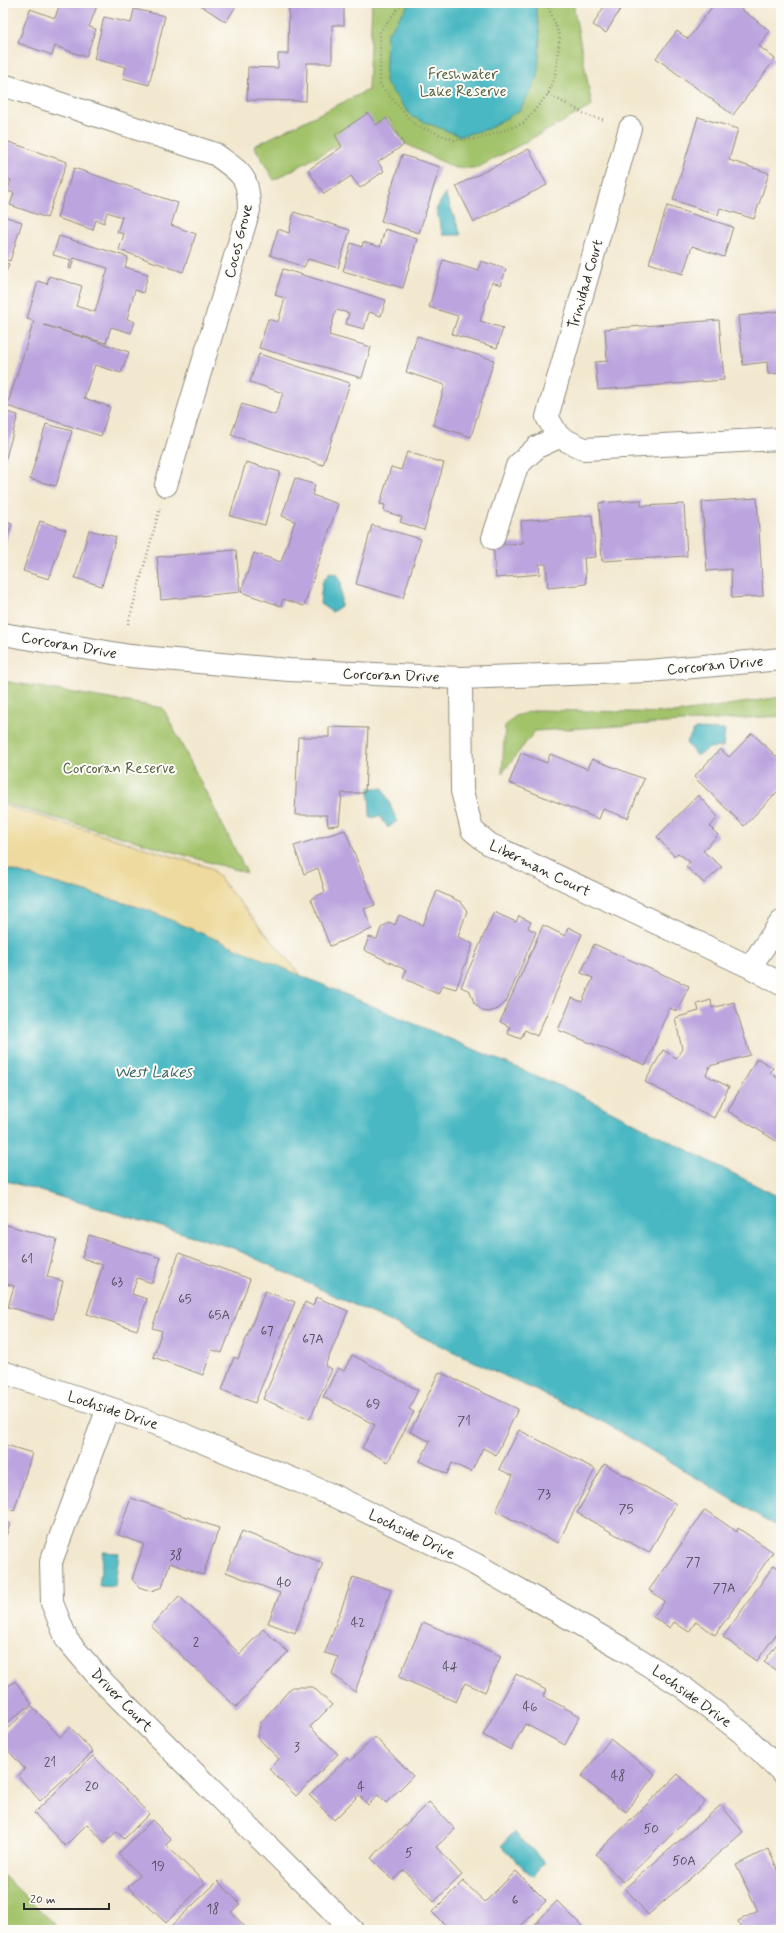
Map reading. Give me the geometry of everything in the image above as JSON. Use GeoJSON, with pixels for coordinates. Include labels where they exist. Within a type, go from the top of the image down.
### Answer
{"type":"FeatureCollection","features":[{"type":"Feature","properties":{"kind":"street","name":"Cocos Grove"},"geometry":{"type":"LineString","coordinates":[[3,85],[215,154],[244,177],[249,190],[249,210],[166,485]]}},
{"type":"Feature","properties":{"kind":"street","name":"Trinidad Court"},"geometry":{"type":"LineString","coordinates":[[559,437],[547,417],[630,128]]}},
{"type":"Feature","properties":{"kind":"street"},"geometry":{"type":"LineString","coordinates":[[493,538],[517,466],[537,447],[559,437],[584,449],[781,439]]}},
{"type":"Feature","properties":{"kind":"street","name":"Corcoran Drive"},"geometry":{"type":"LineString","coordinates":[[3,634],[130,656],[289,670],[461,678],[649,671],[781,659]]}},
{"type":"Feature","properties":{"kind":"street","name":"Liberman Court"},"geometry":{"type":"LineString","coordinates":[[461,678],[462,791],[472,830],[489,844],[750,967],[781,984]]}},
{"type":"Feature","properties":{"kind":"street"},"geometry":{"type":"LineString","coordinates":[[750,967],[781,922]]}},
{"type":"Feature","properties":{"kind":"street","name":"Lochside Drive"},"geometry":{"type":"LineString","coordinates":[[3,1372],[168,1428],[332,1495],[475,1564],[622,1649],[684,1688],[741,1732],[781,1770]]}},
{"type":"Feature","properties":{"kind":"street","name":"Driver Court"},"geometry":{"type":"LineString","coordinates":[[108,1408],[52,1562],[52,1603],[67,1640],[101,1680],[352,1930]]}},
{"type":"Feature","properties":{"kind":"path"},"geometry":{"type":"LineString","coordinates":[[402,3],[380,32],[380,85],[415,125],[454,140],[479,139],[524,123],[548,94],[555,76],[560,37],[547,3]]}},
{"type":"Feature","properties":{"kind":"path"},"geometry":{"type":"LineString","coordinates":[[548,94],[589,116],[630,128]]}},
{"type":"Feature","properties":{"kind":"path"},"geometry":{"type":"LineString","coordinates":[[128,624],[166,485]]}},
{"type":"Feature","properties":{"kind":"green space","name":"Freshwater Lake Reserve"},"geometry":{"type":"Polygon","coordinates":[[[372,3],[575,3],[574,9],[592,106],[477,168],[455,168],[406,144],[388,118],[274,180],[254,146],[368,90],[372,3]]]}},
{"type":"Feature","properties":{"kind":"green space","name":"Corcoran Reserve"},"geometry":{"type":"Polygon","coordinates":[[[3,681],[163,708],[247,873],[3,803],[3,681]]]}},
{"type":"Feature","properties":{"kind":"green space"},"geometry":{"type":"Polygon","coordinates":[[[781,697],[781,716],[535,731],[502,773],[505,726],[515,716],[537,710],[675,713],[781,697]]]}},
{"type":"Feature","properties":{"kind":"green space"},"geometry":{"type":"Polygon","coordinates":[[[3,1875],[61,1930],[3,1930],[3,1875]]]}},
{"type":"Feature","properties":{"kind":"sand"},"geometry":{"type":"Polygon","coordinates":[[[3,805],[211,868],[303,978],[145,909],[3,868],[3,805]]]}},
{"type":"Feature","properties":{"kind":"water"},"geometry":{"type":"Polygon","coordinates":[[[410,3],[535,3],[540,35],[538,77],[520,110],[488,129],[460,136],[412,117],[385,82],[387,34],[410,3]]]}},
{"type":"Feature","properties":{"kind":"water"},"geometry":{"type":"Polygon","coordinates":[[[445,193],[461,235],[443,235],[436,210],[445,193]]]}},
{"type":"Feature","properties":{"kind":"water"},"geometry":{"type":"Polygon","coordinates":[[[329,573],[337,574],[341,581],[341,606],[332,612],[320,604],[322,583],[329,573]]]}},
{"type":"Feature","properties":{"kind":"water"},"geometry":{"type":"Polygon","coordinates":[[[695,729],[725,730],[723,747],[709,748],[697,756],[686,743],[695,729]]]}},
{"type":"Feature","properties":{"kind":"water"},"geometry":{"type":"Polygon","coordinates":[[[369,788],[383,788],[397,821],[388,828],[380,816],[370,818],[369,788]]]}},
{"type":"Feature","properties":{"kind":"water","name":"West Lakes"},"geometry":{"type":"Polygon","coordinates":[[[3,868],[145,909],[572,1091],[781,1198],[781,1529],[607,1424],[233,1248],[3,1180],[3,868]]]}},
{"type":"Feature","properties":{"kind":"water"},"geometry":{"type":"Polygon","coordinates":[[[103,1552],[119,1553],[115,1587],[99,1586],[103,1552]]]}},
{"type":"Feature","properties":{"kind":"water"},"geometry":{"type":"Polygon","coordinates":[[[514,1832],[545,1862],[532,1876],[501,1846],[514,1832]]]}},
{"type":"Feature","properties":{"kind":"building"},"geometry":{"type":"Polygon","coordinates":[[[60,3],[98,3],[89,27],[96,29],[86,57],[55,46],[52,55],[18,43],[30,9],[55,18],[60,3]]]}},
{"type":"Feature","properties":{"kind":"building"},"geometry":{"type":"Polygon","coordinates":[[[197,3],[238,3],[226,22],[197,3]]]}},
{"type":"Feature","properties":{"kind":"building"},"geometry":{"type":"Polygon","coordinates":[[[289,3],[344,3],[344,25],[332,25],[332,63],[307,63],[306,101],[247,100],[248,67],[278,68],[278,54],[288,54],[289,3]]]}},
{"type":"Feature","properties":{"kind":"building"},"geometry":{"type":"Polygon","coordinates":[[[606,3],[624,3],[606,33],[593,25],[606,3]]]}},
{"type":"Feature","properties":{"kind":"building"},"geometry":{"type":"Polygon","coordinates":[[[715,3],[733,3],[770,31],[759,46],[775,59],[733,115],[656,58],[677,31],[688,39],[715,3]]]}},
{"type":"Feature","properties":{"kind":"building"},"geometry":{"type":"Polygon","coordinates":[[[134,9],[165,16],[149,85],[123,78],[126,67],[94,59],[104,17],[131,23],[134,9]]]}},
{"type":"Feature","properties":{"kind":"building"},"geometry":{"type":"Polygon","coordinates":[[[368,113],[376,125],[386,118],[404,145],[378,162],[384,171],[360,188],[351,176],[324,194],[308,170],[342,147],[335,135],[368,113]]]}},
{"type":"Feature","properties":{"kind":"building"},"geometry":{"type":"Polygon","coordinates":[[[698,117],[738,129],[729,160],[769,173],[754,219],[720,208],[718,215],[673,200],[698,117]]]}},
{"type":"Feature","properties":{"kind":"building"},"geometry":{"type":"Polygon","coordinates":[[[3,140],[67,162],[47,218],[10,205],[14,193],[7,191],[11,180],[3,178],[3,140]]]}},
{"type":"Feature","properties":{"kind":"building"},"geometry":{"type":"Polygon","coordinates":[[[529,149],[547,185],[474,222],[456,186],[529,149]]]}},
{"type":"Feature","properties":{"kind":"building"},"geometry":{"type":"Polygon","coordinates":[[[402,155],[440,167],[419,233],[381,221],[402,155]]]}},
{"type":"Feature","properties":{"kind":"building"},"geometry":{"type":"Polygon","coordinates":[[[74,168],[178,203],[171,225],[196,234],[183,272],[119,250],[124,234],[117,232],[122,217],[107,212],[104,223],[96,220],[93,230],[57,218],[74,168]]]}},
{"type":"Feature","properties":{"kind":"building"},"geometry":{"type":"Polygon","coordinates":[[[667,206],[733,227],[724,257],[692,246],[683,274],[649,263],[667,206]]]}},
{"type":"Feature","properties":{"kind":"building"},"geometry":{"type":"Polygon","coordinates":[[[294,212],[350,230],[338,268],[308,259],[304,267],[270,255],[278,229],[289,233],[294,212]]]}},
{"type":"Feature","properties":{"kind":"building"},"geometry":{"type":"Polygon","coordinates":[[[3,216],[22,222],[10,261],[3,259],[3,216]]]}},
{"type":"Feature","properties":{"kind":"building"},"geometry":{"type":"Polygon","coordinates":[[[385,229],[417,239],[403,288],[343,271],[351,243],[362,247],[363,242],[380,247],[385,229]]]}},
{"type":"Feature","properties":{"kind":"building"},"geometry":{"type":"Polygon","coordinates":[[[59,236],[128,257],[125,267],[148,274],[143,293],[135,290],[127,319],[135,322],[131,333],[111,327],[106,343],[44,325],[129,352],[121,373],[95,365],[84,398],[110,407],[101,436],[7,406],[34,321],[27,319],[38,281],[47,284],[49,276],[82,286],[76,306],[95,312],[108,268],[74,258],[71,269],[69,268],[71,260],[53,255],[59,236]]]}},
{"type":"Feature","properties":{"kind":"building"},"geometry":{"type":"Polygon","coordinates":[[[443,260],[478,271],[481,261],[506,269],[501,285],[492,282],[480,321],[503,328],[497,348],[452,334],[458,316],[429,307],[443,260]]]}},
{"type":"Feature","properties":{"kind":"building"},"geometry":{"type":"Polygon","coordinates":[[[3,262],[9,264],[3,280],[3,262]]]}},
{"type":"Feature","properties":{"kind":"building"},"geometry":{"type":"Polygon","coordinates":[[[283,269],[386,300],[381,316],[369,312],[364,329],[346,324],[349,313],[336,310],[329,335],[371,347],[362,378],[259,348],[268,319],[278,322],[285,298],[275,295],[283,269]]]}},
{"type":"Feature","properties":{"kind":"building"},"geometry":{"type":"Polygon","coordinates":[[[781,311],[781,373],[768,374],[767,362],[743,365],[738,316],[781,311]]]}},
{"type":"Feature","properties":{"kind":"building"},"geometry":{"type":"Polygon","coordinates":[[[719,320],[724,380],[598,390],[595,362],[607,361],[605,329],[719,320]]]}},
{"type":"Feature","properties":{"kind":"building"},"geometry":{"type":"Polygon","coordinates":[[[417,336],[494,360],[471,437],[433,425],[445,385],[406,372],[417,336]]]}},
{"type":"Feature","properties":{"kind":"building"},"geometry":{"type":"Polygon","coordinates":[[[259,354],[350,383],[323,465],[231,435],[242,404],[275,415],[283,393],[250,382],[259,354]]]}},
{"type":"Feature","properties":{"kind":"building"},"geometry":{"type":"Polygon","coordinates":[[[3,411],[18,415],[5,461],[3,460],[3,411]]]}},
{"type":"Feature","properties":{"kind":"building"},"geometry":{"type":"Polygon","coordinates":[[[46,424],[72,431],[56,486],[30,479],[46,424]]]}},
{"type":"Feature","properties":{"kind":"building"},"geometry":{"type":"Polygon","coordinates":[[[407,452],[444,463],[424,530],[400,522],[402,517],[384,511],[385,505],[380,504],[391,467],[401,470],[407,452]]]}},
{"type":"Feature","properties":{"kind":"building"},"geometry":{"type":"Polygon","coordinates":[[[246,462],[280,472],[265,525],[230,516],[246,462]]]}},
{"type":"Feature","properties":{"kind":"building"},"geometry":{"type":"Polygon","coordinates":[[[295,478],[315,485],[312,495],[338,504],[304,606],[283,599],[281,606],[241,592],[254,553],[281,562],[295,521],[282,516],[295,478]]]}},
{"type":"Feature","properties":{"kind":"building"},"geometry":{"type":"Polygon","coordinates":[[[757,498],[763,596],[732,598],[731,569],[707,571],[702,502],[757,498]]]}},
{"type":"Feature","properties":{"kind":"building"},"geometry":{"type":"Polygon","coordinates":[[[641,500],[641,506],[684,504],[687,556],[602,561],[599,503],[641,500]]]}},
{"type":"Feature","properties":{"kind":"building"},"geometry":{"type":"Polygon","coordinates":[[[592,515],[596,557],[584,558],[586,584],[548,588],[546,564],[539,564],[540,574],[496,578],[493,545],[523,543],[521,521],[592,515]]]}},
{"type":"Feature","properties":{"kind":"building"},"geometry":{"type":"Polygon","coordinates":[[[3,521],[12,524],[3,549],[3,521]]]}},
{"type":"Feature","properties":{"kind":"building"},"geometry":{"type":"Polygon","coordinates":[[[40,521],[66,530],[49,579],[23,571],[40,521]]]}},
{"type":"Feature","properties":{"kind":"building"},"geometry":{"type":"Polygon","coordinates":[[[372,525],[421,539],[403,598],[356,584],[372,525]]]}},
{"type":"Feature","properties":{"kind":"building"},"geometry":{"type":"Polygon","coordinates":[[[89,530],[116,537],[102,586],[75,578],[89,530]]]}},
{"type":"Feature","properties":{"kind":"building"},"geometry":{"type":"Polygon","coordinates":[[[236,550],[240,592],[161,600],[157,557],[236,550]]]}},
{"type":"Feature","properties":{"kind":"building"},"geometry":{"type":"Polygon","coordinates":[[[329,727],[368,728],[365,793],[342,793],[339,825],[328,826],[327,815],[295,815],[298,737],[329,737],[329,727]]]}},
{"type":"Feature","properties":{"kind":"building"},"geometry":{"type":"Polygon","coordinates":[[[752,733],[781,761],[781,788],[744,826],[694,777],[720,749],[729,757],[752,733]]]}},
{"type":"Feature","properties":{"kind":"building"},"geometry":{"type":"Polygon","coordinates":[[[521,753],[547,763],[550,754],[588,769],[592,759],[644,779],[628,818],[603,809],[599,819],[509,783],[521,753]]]}},
{"type":"Feature","properties":{"kind":"building"},"geometry":{"type":"Polygon","coordinates":[[[698,795],[718,817],[710,827],[718,835],[703,851],[722,867],[704,883],[686,867],[690,862],[678,853],[674,856],[657,837],[698,795]]]}},
{"type":"Feature","properties":{"kind":"building"},"geometry":{"type":"Polygon","coordinates":[[[345,830],[375,905],[364,909],[372,929],[330,946],[311,899],[325,892],[318,868],[304,874],[294,846],[345,830]]]}},
{"type":"Feature","properties":{"kind":"building"},"geometry":{"type":"Polygon","coordinates":[[[437,891],[461,902],[467,911],[458,937],[473,944],[456,989],[442,985],[438,994],[403,978],[406,970],[364,950],[369,937],[377,939],[381,928],[389,922],[395,925],[399,915],[423,925],[437,891]]]}},
{"type":"Feature","properties":{"kind":"building"},"geometry":{"type":"Polygon","coordinates":[[[494,912],[516,922],[519,916],[531,922],[528,928],[536,932],[506,1002],[498,1009],[489,1012],[483,1011],[474,1003],[470,991],[461,987],[494,912]]]}},
{"type":"Feature","properties":{"kind":"building"},"geometry":{"type":"Polygon","coordinates":[[[543,925],[565,936],[568,927],[582,934],[537,1036],[525,1030],[521,1039],[508,1034],[510,1027],[500,1022],[543,925]]]}},
{"type":"Feature","properties":{"kind":"building"},"geometry":{"type":"Polygon","coordinates":[[[594,944],[689,986],[677,1011],[669,1008],[646,1065],[558,1030],[572,998],[582,1002],[593,978],[581,973],[594,944]]]}},
{"type":"Feature","properties":{"kind":"building"},"geometry":{"type":"Polygon","coordinates":[[[711,1000],[712,1008],[734,1002],[750,1055],[710,1066],[706,1075],[729,1087],[714,1118],[645,1082],[663,1050],[676,1058],[682,1049],[675,1018],[699,1011],[697,1004],[711,1000]]]}},
{"type":"Feature","properties":{"kind":"building"},"geometry":{"type":"Polygon","coordinates":[[[757,1058],[773,1068],[770,1073],[781,1080],[781,1144],[728,1111],[757,1058]]]}},
{"type":"Feature","properties":{"kind":"building"},"geometry":{"type":"Polygon","coordinates":[[[3,1224],[57,1239],[47,1277],[63,1281],[53,1319],[8,1307],[14,1286],[3,1283],[3,1224]]]}},
{"type":"Feature","properties":{"kind":"building"},"geometry":{"type":"Polygon","coordinates":[[[89,1235],[161,1258],[152,1283],[137,1278],[132,1294],[147,1299],[137,1330],[87,1314],[103,1265],[82,1258],[89,1235]]]}},
{"type":"Feature","properties":{"kind":"building"},"geometry":{"type":"Polygon","coordinates":[[[179,1253],[250,1279],[222,1353],[212,1350],[203,1375],[153,1357],[162,1331],[152,1328],[179,1253]]]}},
{"type":"Feature","properties":{"kind":"building"},"geometry":{"type":"Polygon","coordinates":[[[265,1291],[295,1302],[255,1403],[222,1390],[234,1357],[238,1359],[265,1291]]]}},
{"type":"Feature","properties":{"kind":"building"},"geometry":{"type":"Polygon","coordinates":[[[316,1297],[348,1311],[325,1366],[332,1369],[310,1419],[263,1399],[305,1302],[313,1306],[316,1297]]]}},
{"type":"Feature","properties":{"kind":"building"},"geometry":{"type":"Polygon","coordinates":[[[352,1355],[418,1390],[409,1409],[414,1412],[388,1462],[362,1448],[375,1425],[323,1397],[338,1368],[344,1371],[352,1355]]]}},
{"type":"Feature","properties":{"kind":"building"},"geometry":{"type":"Polygon","coordinates":[[[439,1372],[518,1409],[496,1455],[483,1448],[471,1472],[452,1463],[447,1474],[420,1461],[430,1441],[410,1432],[439,1372]]]}},
{"type":"Feature","properties":{"kind":"building"},"geometry":{"type":"Polygon","coordinates":[[[519,1430],[595,1469],[558,1543],[496,1511],[513,1476],[499,1469],[519,1430]]]}},
{"type":"Feature","properties":{"kind":"building"},"geometry":{"type":"Polygon","coordinates":[[[3,1444],[32,1453],[14,1511],[3,1507],[3,1444]]]}},
{"type":"Feature","properties":{"kind":"building"},"geometry":{"type":"Polygon","coordinates":[[[604,1464],[676,1504],[649,1553],[577,1513],[604,1464]]]}},
{"type":"Feature","properties":{"kind":"building"},"geometry":{"type":"Polygon","coordinates":[[[131,1498],[219,1528],[203,1575],[170,1563],[162,1587],[151,1591],[139,1587],[132,1579],[144,1544],[118,1535],[131,1498]]]}},
{"type":"Feature","properties":{"kind":"building"},"geometry":{"type":"Polygon","coordinates":[[[705,1510],[737,1532],[738,1528],[773,1552],[715,1635],[696,1621],[689,1632],[674,1622],[670,1628],[653,1617],[665,1601],[649,1590],[705,1510]]]}},
{"type":"Feature","properties":{"kind":"building"},"geometry":{"type":"Polygon","coordinates":[[[3,1521],[10,1524],[3,1545],[3,1521]]]}},
{"type":"Feature","properties":{"kind":"building"},"geometry":{"type":"Polygon","coordinates":[[[242,1531],[323,1563],[295,1633],[268,1623],[280,1593],[226,1572],[242,1531]]]}},
{"type":"Feature","properties":{"kind":"building"},"geometry":{"type":"Polygon","coordinates":[[[774,1565],[781,1570],[781,1627],[757,1661],[723,1637],[774,1565]]]}},
{"type":"Feature","properties":{"kind":"building"},"geometry":{"type":"Polygon","coordinates":[[[353,1577],[391,1590],[355,1692],[332,1674],[338,1657],[325,1653],[353,1577]]]}},
{"type":"Feature","properties":{"kind":"building"},"geometry":{"type":"Polygon","coordinates":[[[179,1596],[240,1654],[263,1629],[288,1652],[236,1707],[151,1626],[179,1596]]]}},
{"type":"Feature","properties":{"kind":"building"},"geometry":{"type":"Polygon","coordinates":[[[423,1622],[501,1656],[485,1692],[465,1683],[456,1702],[399,1677],[423,1622]]]}},
{"type":"Feature","properties":{"kind":"building"},"geometry":{"type":"Polygon","coordinates":[[[781,1638],[781,1674],[764,1662],[781,1638]]]}},
{"type":"Feature","properties":{"kind":"building"},"geometry":{"type":"Polygon","coordinates":[[[516,1674],[546,1690],[543,1696],[580,1716],[565,1745],[525,1724],[511,1750],[483,1735],[516,1674]]]}},
{"type":"Feature","properties":{"kind":"building"},"geometry":{"type":"Polygon","coordinates":[[[15,1681],[32,1704],[3,1725],[3,1690],[15,1681]]]}},
{"type":"Feature","properties":{"kind":"building"},"geometry":{"type":"Polygon","coordinates":[[[292,1687],[313,1687],[332,1705],[310,1727],[338,1754],[296,1796],[269,1769],[279,1759],[257,1737],[261,1722],[292,1687]]]}},
{"type":"Feature","properties":{"kind":"building"},"geometry":{"type":"Polygon","coordinates":[[[32,1706],[60,1737],[70,1727],[93,1752],[40,1801],[18,1776],[25,1769],[3,1745],[3,1733],[32,1706]]]}},
{"type":"Feature","properties":{"kind":"building"},"geometry":{"type":"Polygon","coordinates":[[[375,1737],[413,1776],[386,1803],[378,1795],[368,1805],[359,1795],[334,1820],[309,1795],[347,1758],[350,1761],[375,1737]]]}},
{"type":"Feature","properties":{"kind":"building"},"geometry":{"type":"Polygon","coordinates":[[[610,1739],[655,1774],[626,1812],[581,1777],[610,1739]]]}},
{"type":"Feature","properties":{"kind":"building"},"geometry":{"type":"Polygon","coordinates":[[[93,1756],[149,1814],[124,1839],[117,1831],[105,1843],[87,1824],[65,1846],[34,1813],[93,1756]]]}},
{"type":"Feature","properties":{"kind":"building"},"geometry":{"type":"Polygon","coordinates":[[[678,1774],[705,1802],[623,1882],[596,1854],[678,1774]]]}},
{"type":"Feature","properties":{"kind":"building"},"geometry":{"type":"Polygon","coordinates":[[[429,1802],[455,1829],[436,1847],[462,1875],[434,1902],[404,1870],[393,1880],[371,1858],[429,1802]]]}},
{"type":"Feature","properties":{"kind":"building"},"geometry":{"type":"Polygon","coordinates":[[[721,1805],[743,1832],[648,1915],[625,1888],[721,1805]]]}},
{"type":"Feature","properties":{"kind":"building"},"geometry":{"type":"Polygon","coordinates":[[[152,1820],[171,1839],[166,1845],[205,1883],[166,1923],[128,1887],[140,1875],[118,1854],[152,1820]]]}},
{"type":"Feature","properties":{"kind":"building"},"geometry":{"type":"Polygon","coordinates":[[[768,1849],[781,1876],[781,1930],[742,1930],[738,1921],[758,1911],[736,1865],[768,1849]]]}},
{"type":"Feature","properties":{"kind":"building"},"geometry":{"type":"Polygon","coordinates":[[[516,1871],[546,1901],[517,1930],[450,1930],[432,1912],[463,1881],[485,1902],[516,1871]]]}},
{"type":"Feature","properties":{"kind":"building"},"geometry":{"type":"Polygon","coordinates":[[[218,1881],[240,1904],[231,1912],[248,1930],[173,1930],[170,1927],[218,1881]]]}},
{"type":"Feature","properties":{"kind":"building"},"geometry":{"type":"Polygon","coordinates":[[[557,1901],[582,1926],[579,1930],[529,1930],[557,1901]]]}}]}
